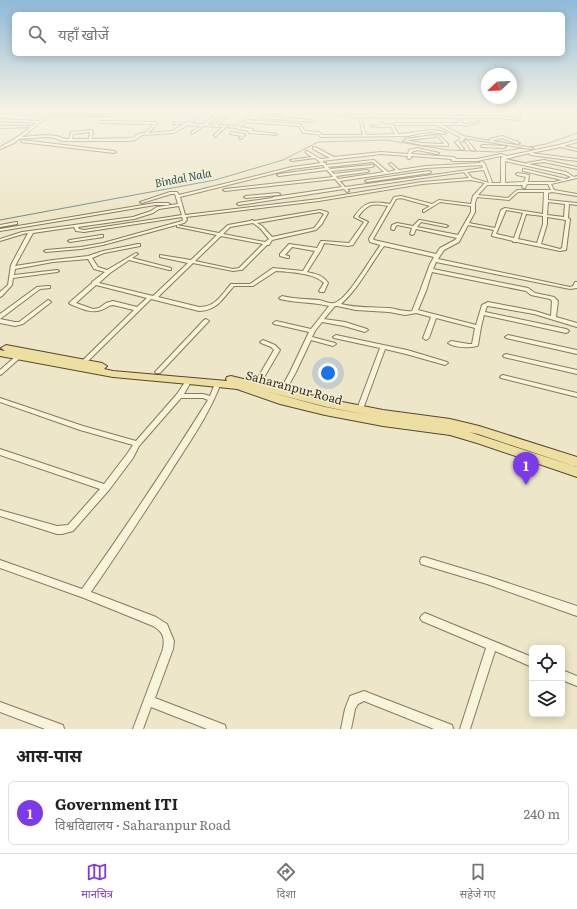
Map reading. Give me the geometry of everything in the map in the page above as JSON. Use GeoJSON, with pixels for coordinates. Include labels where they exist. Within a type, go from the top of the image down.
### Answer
{"type":"FeatureCollection","features":[{"type":"Feature","properties":{"kind":"main road","name":"Saharanpur Road"},"geometry":{"type":"LineString","coordinates":[[0,346],[84,362],[115,371],[158,372],[221,377],[258,384],[282,392],[360,409],[450,423],[479,430],[577,462]]}},
{"type":"Feature","properties":{"kind":"main road","name":"Saharanpur Road"},"geometry":{"type":"LineString","coordinates":[[0,352],[16,356],[115,371],[238,386],[280,400],[324,411],[383,422],[450,431],[479,439],[577,472]]}},
{"type":"Feature","properties":{"kind":"main road"},"geometry":{"type":"LineString","coordinates":[[0,358],[16,356]]}},
{"type":"Feature","properties":{"kind":"street"},"geometry":{"type":"LineString","coordinates":[[69,146],[114,152]]}},
{"type":"Feature","properties":{"kind":"street"},"geometry":{"type":"LineString","coordinates":[[471,146],[473,150]]}},
{"type":"Feature","properties":{"kind":"street"},"geometry":{"type":"LineString","coordinates":[[484,146],[486,150]]}},
{"type":"Feature","properties":{"kind":"street"},"geometry":{"type":"LineString","coordinates":[[491,146],[524,149]]}},
{"type":"Feature","properties":{"kind":"street"},"geometry":{"type":"LineString","coordinates":[[491,146],[493,150]]}},
{"type":"Feature","properties":{"kind":"street"},"geometry":{"type":"LineString","coordinates":[[513,146],[577,156]]}},
{"type":"Feature","properties":{"kind":"street"},"geometry":{"type":"LineString","coordinates":[[225,190],[387,173],[426,166],[483,164],[483,162],[527,153],[532,150],[562,146]]}},
{"type":"Feature","properties":{"kind":"street"},"geometry":{"type":"LineString","coordinates":[[562,146],[576,149]]}},
{"type":"Feature","properties":{"kind":"street"},"geometry":{"type":"LineString","coordinates":[[314,148],[333,158]]}},
{"type":"Feature","properties":{"kind":"street"},"geometry":{"type":"LineString","coordinates":[[409,157],[410,151],[416,149],[448,154],[449,158]]}},
{"type":"Feature","properties":{"kind":"street"},"geometry":{"type":"LineString","coordinates":[[571,152],[576,149]]}},
{"type":"Feature","properties":{"kind":"street"},"geometry":{"type":"LineString","coordinates":[[307,152],[320,160],[351,195]]}},
{"type":"Feature","properties":{"kind":"street"},"geometry":{"type":"LineString","coordinates":[[527,153],[577,160]]}},
{"type":"Feature","properties":{"kind":"street"},"geometry":{"type":"LineString","coordinates":[[320,160],[375,154],[438,161],[477,160],[501,155],[504,158],[575,177]]}},
{"type":"Feature","properties":{"kind":"street"},"geometry":{"type":"LineString","coordinates":[[518,155],[577,168]]}},
{"type":"Feature","properties":{"kind":"street"},"geometry":{"type":"LineString","coordinates":[[292,160],[316,157]]}},
{"type":"Feature","properties":{"kind":"street"},"geometry":{"type":"LineString","coordinates":[[409,157],[454,158],[456,160]]}},
{"type":"Feature","properties":{"kind":"street"},"geometry":{"type":"LineString","coordinates":[[503,183],[504,158]]}},
{"type":"Feature","properties":{"kind":"street"},"geometry":{"type":"LineString","coordinates":[[524,163],[544,160]]}},
{"type":"Feature","properties":{"kind":"street"},"geometry":{"type":"LineString","coordinates":[[259,177],[374,161],[387,173]]}},
{"type":"Feature","properties":{"kind":"street"},"geometry":{"type":"LineString","coordinates":[[391,164],[398,171]]}},
{"type":"Feature","properties":{"kind":"street"},"geometry":{"type":"LineString","coordinates":[[483,164],[488,183]]}},
{"type":"Feature","properties":{"kind":"street"},"geometry":{"type":"LineString","coordinates":[[178,196],[294,168],[372,166]]}},
{"type":"Feature","properties":{"kind":"street"},"geometry":{"type":"LineString","coordinates":[[426,166],[438,182]]}},
{"type":"Feature","properties":{"kind":"street"},"geometry":{"type":"LineString","coordinates":[[568,174],[572,167]]}},
{"type":"Feature","properties":{"kind":"street"},"geometry":{"type":"LineString","coordinates":[[367,181],[485,169]]}},
{"type":"Feature","properties":{"kind":"street"},"geometry":{"type":"LineString","coordinates":[[524,170],[567,180]]}},
{"type":"Feature","properties":{"kind":"street"},"geometry":{"type":"LineString","coordinates":[[335,178],[367,171]]}},
{"type":"Feature","properties":{"kind":"street"},"geometry":{"type":"LineString","coordinates":[[464,171],[471,179]]}},
{"type":"Feature","properties":{"kind":"street"},"geometry":{"type":"LineString","coordinates":[[299,172],[307,181]]}},
{"type":"Feature","properties":{"kind":"street"},"geometry":{"type":"LineString","coordinates":[[246,197],[272,196],[345,188],[431,174]]}},
{"type":"Feature","properties":{"kind":"street"},"geometry":{"type":"LineString","coordinates":[[518,174],[528,176],[523,190]]}},
{"type":"Feature","properties":{"kind":"street"},"geometry":{"type":"LineString","coordinates":[[75,226],[79,231],[100,229],[183,216],[351,195],[438,182],[471,179],[488,183],[558,183],[575,177]]}},
{"type":"Feature","properties":{"kind":"street"},"geometry":{"type":"LineString","coordinates":[[254,178],[259,187]]}},
{"type":"Feature","properties":{"kind":"street"},"geometry":{"type":"LineString","coordinates":[[235,183],[241,188]]}},
{"type":"Feature","properties":{"kind":"street"},"geometry":{"type":"LineString","coordinates":[[416,311],[430,270],[436,258],[445,247],[457,241],[473,212],[471,205],[476,196],[488,183]]}},
{"type":"Feature","properties":{"kind":"street"},"geometry":{"type":"LineString","coordinates":[[549,183],[552,191]]}},
{"type":"Feature","properties":{"kind":"street"},"geometry":{"type":"LineString","coordinates":[[476,196],[510,199],[516,191],[523,190],[552,191],[577,195]]}},
{"type":"Feature","properties":{"kind":"street"},"geometry":{"type":"LineString","coordinates":[[239,204],[301,191]]}},
{"type":"Feature","properties":{"kind":"street"},"geometry":{"type":"LineString","coordinates":[[539,246],[543,232],[547,191]]}},
{"type":"Feature","properties":{"kind":"street"},"geometry":{"type":"LineString","coordinates":[[0,226],[146,201],[174,193],[178,196],[181,203],[185,220],[183,222],[103,244],[81,248],[46,251]]}},
{"type":"Feature","properties":{"kind":"street"},"geometry":{"type":"LineString","coordinates":[[272,196],[278,204]]}},
{"type":"Feature","properties":{"kind":"street"},"geometry":{"type":"LineString","coordinates":[[432,205],[396,197],[371,239],[372,241],[436,258],[570,288],[575,287],[577,283]]}},
{"type":"Feature","properties":{"kind":"street"},"geometry":{"type":"LineString","coordinates":[[424,211],[441,200],[471,205]]}},
{"type":"Feature","properties":{"kind":"street"},"geometry":{"type":"LineString","coordinates":[[546,201],[577,204]]}},
{"type":"Feature","properties":{"kind":"street"},"geometry":{"type":"LineString","coordinates":[[304,273],[325,241],[346,245],[351,244],[366,222],[356,217],[367,204],[373,202],[390,205]]}},
{"type":"Feature","properties":{"kind":"street"},"geometry":{"type":"LineString","coordinates":[[0,230],[154,204],[181,203]]}},
{"type":"Feature","properties":{"kind":"street"},"geometry":{"type":"LineString","coordinates":[[0,240],[31,232],[134,218],[152,212],[158,208],[181,203]]}},
{"type":"Feature","properties":{"kind":"street"},"geometry":{"type":"LineString","coordinates":[[566,218],[503,209],[495,229],[494,236],[560,250],[564,249],[569,220],[566,218],[567,203]]}},
{"type":"Feature","properties":{"kind":"street"},"geometry":{"type":"LineString","coordinates":[[84,362],[137,309],[153,297],[192,262],[220,235],[233,224],[320,211],[326,212],[320,224],[315,229],[271,239],[240,269],[233,270],[192,262],[162,256]]}},
{"type":"Feature","properties":{"kind":"street"},"geometry":{"type":"LineString","coordinates":[[515,241],[525,212]]}},
{"type":"Feature","properties":{"kind":"street"},"geometry":{"type":"LineString","coordinates":[[85,216],[89,224]]}},
{"type":"Feature","properties":{"kind":"street"},"geometry":{"type":"LineString","coordinates":[[252,221],[271,239]]}},
{"type":"Feature","properties":{"kind":"street"},"geometry":{"type":"LineString","coordinates":[[412,234],[415,227],[421,221],[446,226]]}},
{"type":"Feature","properties":{"kind":"street"},"geometry":{"type":"LineString","coordinates":[[393,229],[394,225],[397,224],[460,236]]}},
{"type":"Feature","properties":{"kind":"street"},"geometry":{"type":"LineString","coordinates":[[467,224],[495,229]]}},
{"type":"Feature","properties":{"kind":"street"},"geometry":{"type":"LineString","coordinates":[[122,225],[129,237]]}},
{"type":"Feature","properties":{"kind":"street"},"geometry":{"type":"LineString","coordinates":[[178,226],[267,244]]}},
{"type":"Feature","properties":{"kind":"street"},"geometry":{"type":"LineString","coordinates":[[100,229],[103,244]]}},
{"type":"Feature","properties":{"kind":"street"},"geometry":{"type":"LineString","coordinates":[[0,295],[10,285],[12,268],[31,232]]}},
{"type":"Feature","properties":{"kind":"street"},"geometry":{"type":"LineString","coordinates":[[70,240],[101,236]]}},
{"type":"Feature","properties":{"kind":"street"},"geometry":{"type":"LineString","coordinates":[[12,268],[89,257],[103,252],[138,244]]}},
{"type":"Feature","properties":{"kind":"street"},"geometry":{"type":"LineString","coordinates":[[282,392],[312,331],[335,304],[351,291],[382,244]]}},
{"type":"Feature","properties":{"kind":"street"},"geometry":{"type":"LineString","coordinates":[[287,257],[282,255],[291,245],[319,250]]}},
{"type":"Feature","properties":{"kind":"street"},"geometry":{"type":"LineString","coordinates":[[136,254],[108,272],[72,303],[93,311],[113,303],[137,309]]}},
{"type":"Feature","properties":{"kind":"street"},"geometry":{"type":"LineString","coordinates":[[89,257],[96,268],[108,272]]}},
{"type":"Feature","properties":{"kind":"street"},"geometry":{"type":"LineString","coordinates":[[129,259],[169,269]]}},
{"type":"Feature","properties":{"kind":"street"},"geometry":{"type":"LineString","coordinates":[[94,283],[199,309],[207,309],[215,306],[233,285],[251,285],[275,269],[320,277],[326,283],[322,291]]}},
{"type":"Feature","properties":{"kind":"street"},"geometry":{"type":"LineString","coordinates":[[430,270],[528,290],[533,294],[552,298],[555,301],[553,318]]}},
{"type":"Feature","properties":{"kind":"street"},"geometry":{"type":"LineString","coordinates":[[11,277],[57,271]]}},
{"type":"Feature","properties":{"kind":"street"},"geometry":{"type":"LineString","coordinates":[[0,317],[39,288],[48,287]]}},
{"type":"Feature","properties":{"kind":"street"},"geometry":{"type":"LineString","coordinates":[[282,298],[296,301],[335,304],[360,309],[389,310],[410,313],[416,311],[478,327]]}},
{"type":"Feature","properties":{"kind":"street"},"geometry":{"type":"LineString","coordinates":[[0,321],[15,324],[21,323],[48,302]]}},
{"type":"Feature","properties":{"kind":"street"},"geometry":{"type":"LineString","coordinates":[[451,343],[472,346],[475,345],[484,305],[490,304],[577,325]]}},
{"type":"Feature","properties":{"kind":"street"},"geometry":{"type":"LineString","coordinates":[[482,313],[566,331]]}},
{"type":"Feature","properties":{"kind":"street"},"geometry":{"type":"LineString","coordinates":[[426,338],[434,316]]}},
{"type":"Feature","properties":{"kind":"street"},"geometry":{"type":"LineString","coordinates":[[320,320],[345,324],[365,330]]}},
{"type":"Feature","properties":{"kind":"street"},"geometry":{"type":"LineString","coordinates":[[158,372],[206,321]]}},
{"type":"Feature","properties":{"kind":"street"},"geometry":{"type":"LineString","coordinates":[[276,323],[312,331]]}},
{"type":"Feature","properties":{"kind":"street"},"geometry":{"type":"LineString","coordinates":[[336,337],[383,346],[445,363]]}},
{"type":"Feature","properties":{"kind":"street"},"geometry":{"type":"LineString","coordinates":[[508,337],[577,352]]}},
{"type":"Feature","properties":{"kind":"street"},"geometry":{"type":"LineString","coordinates":[[308,338],[333,344]]}},
{"type":"Feature","properties":{"kind":"street"},"geometry":{"type":"LineString","coordinates":[[258,384],[276,350],[275,347],[263,342]]}},
{"type":"Feature","properties":{"kind":"street"},"geometry":{"type":"LineString","coordinates":[[360,409],[383,346]]}},
{"type":"Feature","properties":{"kind":"street"},"geometry":{"type":"LineString","coordinates":[[0,373],[16,356]]}},
{"type":"Feature","properties":{"kind":"street"},"geometry":{"type":"LineString","coordinates":[[506,356],[577,372]]}},
{"type":"Feature","properties":{"kind":"street"},"geometry":{"type":"LineString","coordinates":[[503,377],[577,395]]}},
{"type":"Feature","properties":{"kind":"street"},"geometry":{"type":"LineString","coordinates":[[0,513],[57,530],[66,530],[73,525],[106,488],[137,444],[178,396],[189,380]]}},
{"type":"Feature","properties":{"kind":"street"},"geometry":{"type":"LineString","coordinates":[[84,594],[158,485],[212,399],[218,383]]}},
{"type":"Feature","properties":{"kind":"street"},"geometry":{"type":"LineString","coordinates":[[178,396],[203,396],[212,399]]}},
{"type":"Feature","properties":{"kind":"street"},"geometry":{"type":"LineString","coordinates":[[0,400],[82,428],[137,444]]}},
{"type":"Feature","properties":{"kind":"street"},"geometry":{"type":"LineString","coordinates":[[0,452],[106,488]]}},
{"type":"Feature","properties":{"kind":"street"},"geometry":{"type":"LineString","coordinates":[[424,561],[487,580],[577,611]]}},
{"type":"Feature","properties":{"kind":"street"},"geometry":{"type":"LineString","coordinates":[[0,564],[84,594],[156,622],[164,627],[169,641],[168,649],[150,701],[138,729]]}},
{"type":"Feature","properties":{"kind":"street"},"geometry":{"type":"LineString","coordinates":[[425,618],[529,661]]}},
{"type":"Feature","properties":{"kind":"street"},"geometry":{"type":"LineString","coordinates":[[465,729],[492,645]]}},
{"type":"Feature","properties":{"kind":"street"},"geometry":{"type":"LineString","coordinates":[[565,676],[577,682]]}},
{"type":"Feature","properties":{"kind":"street"},"geometry":{"type":"LineString","coordinates":[[346,729],[350,708],[354,700],[364,696],[448,729]]}},
{"type":"Feature","properties":{"kind":"street"},"geometry":{"type":"LineString","coordinates":[[150,701],[221,729]]}},
{"type":"Feature","properties":{"kind":"street"},"geometry":{"type":"LineString","coordinates":[[0,706],[58,729]]}},
{"type":"Feature","properties":{"kind":"waterway","name":"Bindal Nala"},"geometry":{"type":"LineString","coordinates":[[0,220],[215,180],[283,160],[310,146]]}},
{"type":"Feature","properties":{"kind":"waterway","name":"Bindal Nala"},"geometry":{"type":"LineString","coordinates":[[423,146],[448,150],[498,152],[534,146]]}},
{"type":"Feature","properties":{"kind":"place","name":"Government ITI"},"geometry":{"type":"Point","coordinates":[526,485]}}]}
